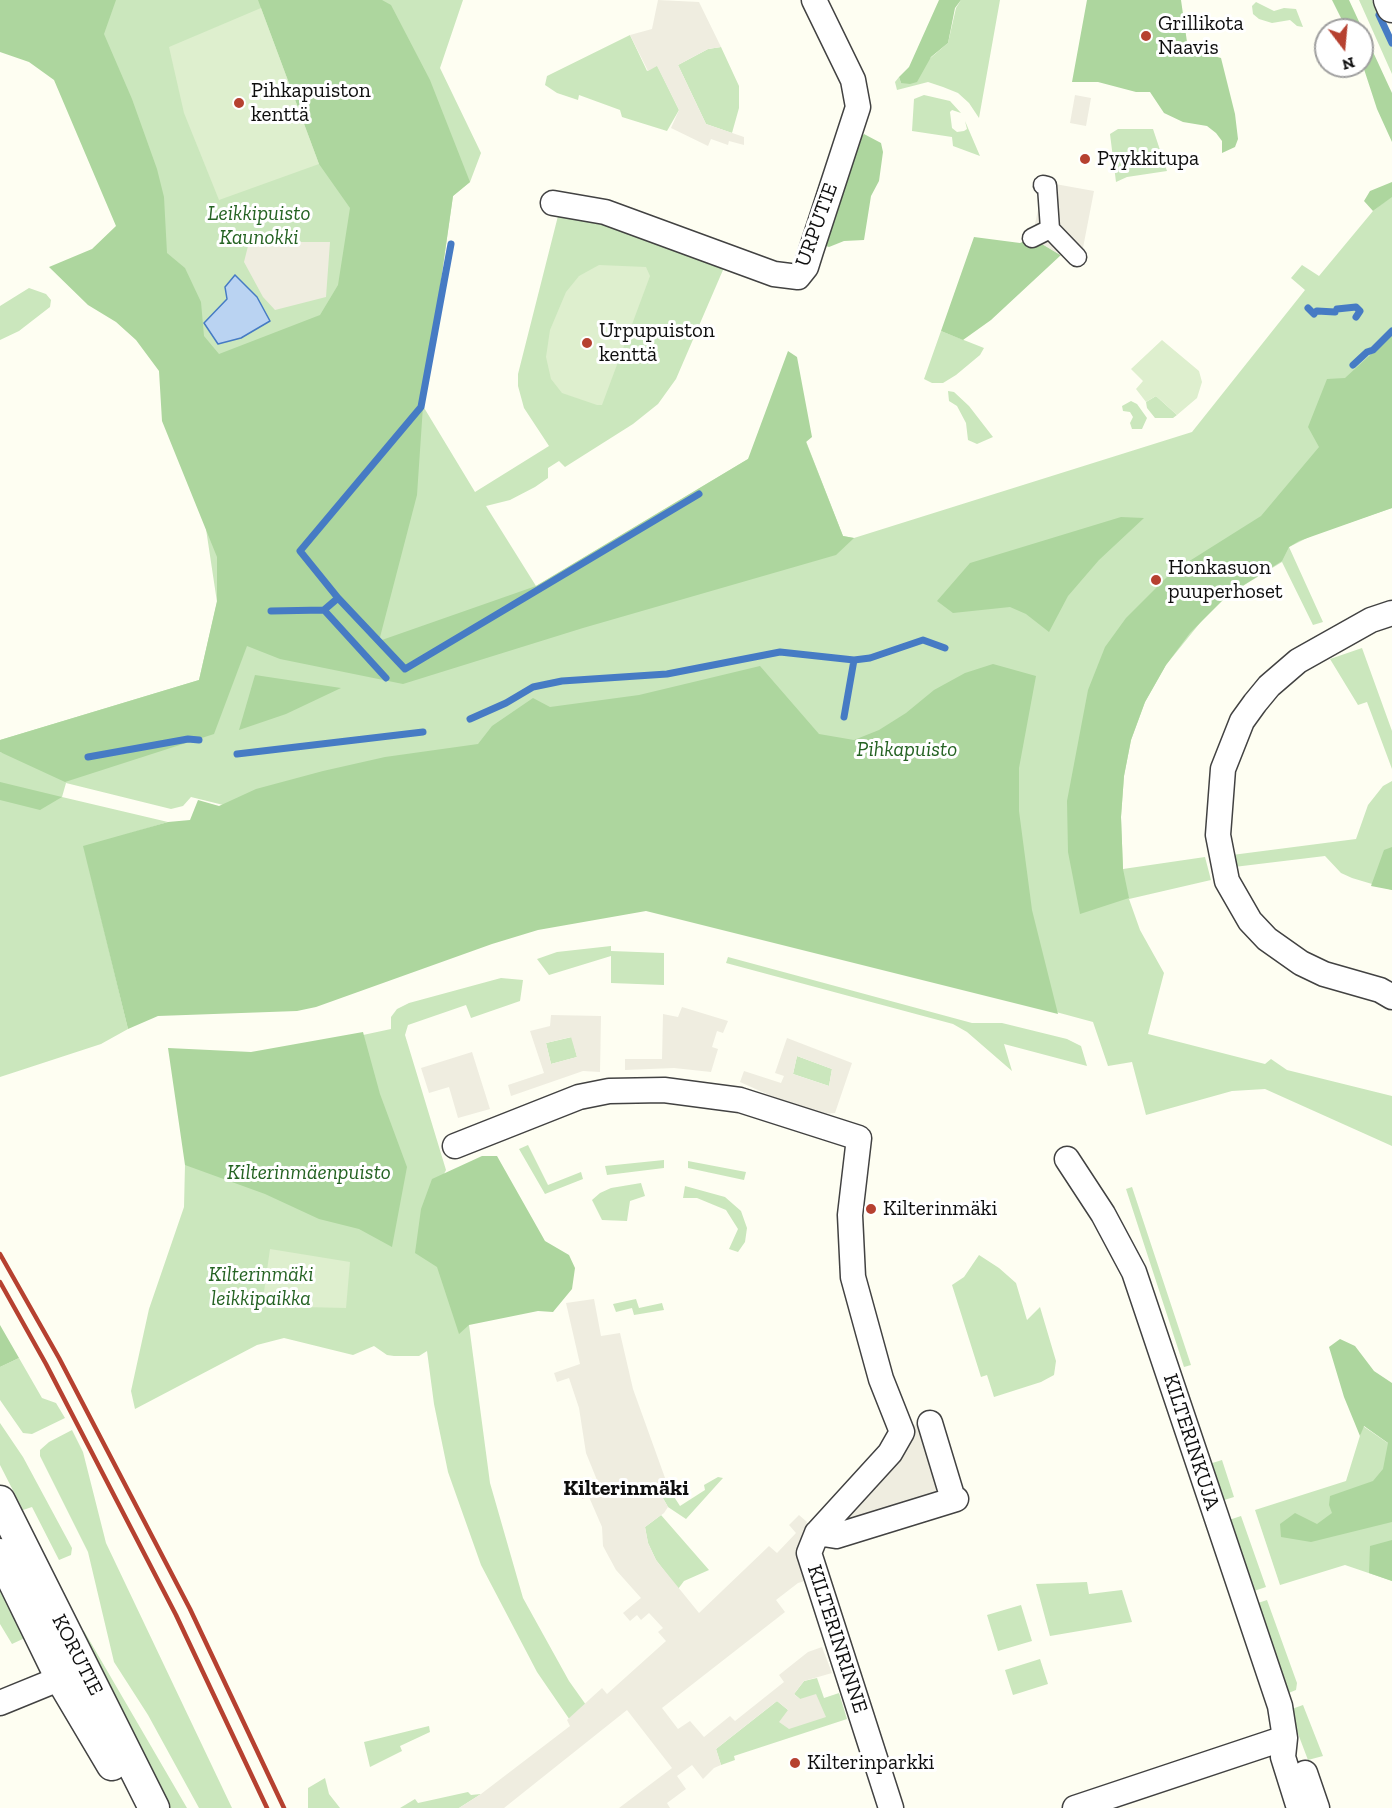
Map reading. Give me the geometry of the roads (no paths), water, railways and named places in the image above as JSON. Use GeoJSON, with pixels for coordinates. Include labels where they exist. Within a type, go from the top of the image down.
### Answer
{"type":"FeatureCollection","features":[{"type":"Feature","properties":{"kind":"street","name":"URPUTIE"},"geometry":{"type":"LineString","coordinates":[[553,203],[605,212],[774,274],[798,277],[806,267],[812,251],[858,107],[853,80],[814,0]]}},
{"type":"Feature","properties":{"kind":"street"},"geometry":{"type":"LineString","coordinates":[[1389,0],[1392,7]]}},
{"type":"Feature","properties":{"kind":"street"},"geometry":{"type":"LineString","coordinates":[[1046,185],[1050,229],[1077,258]]}},
{"type":"Feature","properties":{"kind":"street"},"geometry":{"type":"LineString","coordinates":[[1032,238],[1050,229]]}},
{"type":"Feature","properties":{"kind":"street"},"geometry":{"type":"LineString","coordinates":[[1392,613],[1371,620],[1298,661],[1269,686],[1255,703],[1242,721],[1223,769],[1218,835],[1227,881],[1250,921],[1267,939],[1300,963],[1324,974],[1392,997]]}},
{"type":"Feature","properties":{"kind":"street","name":"KILTERINRINNE"},"geometry":{"type":"LineString","coordinates":[[455,1146],[579,1097],[609,1091],[664,1090],[740,1100],[859,1138],[850,1215],[853,1277],[881,1379],[902,1432],[890,1453],[817,1533],[809,1553],[891,1808]]}},
{"type":"Feature","properties":{"kind":"street","name":"KILTERINKUJA"},"geometry":{"type":"LineString","coordinates":[[1067,1159],[1103,1214],[1134,1272],[1280,1706],[1285,1738],[1283,1757],[1299,1808]]}},
{"type":"Feature","properties":{"kind":"street"},"geometry":{"type":"LineString","coordinates":[[817,1533],[836,1536],[955,1499],[930,1423]]}},
{"type":"Feature","properties":{"kind":"street","name":"KORUTIE"},"geometry":{"type":"LineString","coordinates":[[0,1501],[72,1674],[140,1808]]}},
{"type":"Feature","properties":{"kind":"street","name":"KORUTIE"},"geometry":{"type":"LineString","coordinates":[[0,1554],[154,1808]]}},
{"type":"Feature","properties":{"kind":"street"},"geometry":{"type":"LineString","coordinates":[[0,1703],[72,1674]]}},
{"type":"Feature","properties":{"kind":"street"},"geometry":{"type":"LineString","coordinates":[[1075,1808],[1285,1738],[1298,1753],[1317,1808]]}},
{"type":"Feature","properties":{"kind":"water"},"geometry":{"type":"Polygon","coordinates":[[[235,275],[257,297],[270,321],[241,338],[218,344],[204,323],[227,299],[225,287],[235,275]]]}},
{"type":"Feature","properties":{"kind":"waterway"},"geometry":{"type":"LineString","coordinates":[[1379,15],[1392,43]]}},
{"type":"Feature","properties":{"kind":"waterway"},"geometry":{"type":"LineString","coordinates":[[338,598],[300,551],[421,407],[451,244]]}},
{"type":"Feature","properties":{"kind":"waterway"},"geometry":{"type":"LineString","coordinates":[[1337,309],[1356,307],[1360,311],[1356,317]]}},
{"type":"Feature","properties":{"kind":"waterway"},"geometry":{"type":"LineString","coordinates":[[1308,308],[1314,314]]}},
{"type":"Feature","properties":{"kind":"waterway"},"geometry":{"type":"LineString","coordinates":[[1317,311],[1335,312]]}},
{"type":"Feature","properties":{"kind":"waterway"},"geometry":{"type":"LineString","coordinates":[[1353,365],[1367,352],[1373,350],[1392,331]]}},
{"type":"Feature","properties":{"kind":"waterway"},"geometry":{"type":"LineString","coordinates":[[271,611],[324,610],[338,598],[405,669],[699,494]]}},
{"type":"Feature","properties":{"kind":"waterway"},"geometry":{"type":"LineString","coordinates":[[324,610],[386,678]]}},
{"type":"Feature","properties":{"kind":"waterway"},"geometry":{"type":"LineString","coordinates":[[470,719],[506,703],[533,687],[562,681],[667,674],[780,652],[854,660],[870,658],[923,640],[945,648]]}},
{"type":"Feature","properties":{"kind":"waterway"},"geometry":{"type":"LineString","coordinates":[[844,717],[854,660]]}},
{"type":"Feature","properties":{"kind":"waterway"},"geometry":{"type":"LineString","coordinates":[[237,754],[423,732]]}},
{"type":"Feature","properties":{"kind":"waterway"},"geometry":{"type":"LineString","coordinates":[[88,757],[188,739],[199,740]]}},
{"type":"Feature","properties":{"kind":"railway"},"geometry":{"type":"LineString","coordinates":[[0,1254],[59,1358],[190,1609],[284,1808]]}},
{"type":"Feature","properties":{"kind":"railway"},"geometry":{"type":"LineString","coordinates":[[0,1282],[46,1364],[176,1615],[267,1808]]}},
{"type":"Feature","properties":{"kind":"place","name":"Grillikota Naavis"},"geometry":{"type":"Point","coordinates":[1146,36]}},
{"type":"Feature","properties":{"kind":"place","name":"Pihkapuiston kenttä"},"geometry":{"type":"Point","coordinates":[239,103]}},
{"type":"Feature","properties":{"kind":"place","name":"Pyykkitupa"},"geometry":{"type":"Point","coordinates":[1085,159]}},
{"type":"Feature","properties":{"kind":"place","name":"Urpupuiston kenttä"},"geometry":{"type":"Point","coordinates":[587,343]}},
{"type":"Feature","properties":{"kind":"place","name":"Honkasuon puuperhoset"},"geometry":{"type":"Point","coordinates":[1156,580]}},
{"type":"Feature","properties":{"kind":"place","name":"Kilterinmäki"},"geometry":{"type":"Point","coordinates":[871,1209]}},
{"type":"Feature","properties":{"kind":"place","name":"Kilterinparkki"},"geometry":{"type":"Point","coordinates":[795,1763]}},
{"type":"Feature","properties":{"kind":"district","name":"Kilterinmäki"},"geometry":{"type":"Point","coordinates":[626,1489]}},
{"type":"Feature","properties":{"kind":"park label","name":"Leikkipuisto Kaunokki"},"geometry":{"type":"Point","coordinates":[259,226]}},
{"type":"Feature","properties":{"kind":"park label","name":"Pihkapuisto"},"geometry":{"type":"Point","coordinates":[907,750]}},
{"type":"Feature","properties":{"kind":"park label","name":"Kilterinmäenpuisto"},"geometry":{"type":"Point","coordinates":[309,1173]}},
{"type":"Feature","properties":{"kind":"park label","name":"Kilterinmäki leikkipaikka"},"geometry":{"type":"Point","coordinates":[261,1287]}}]}
